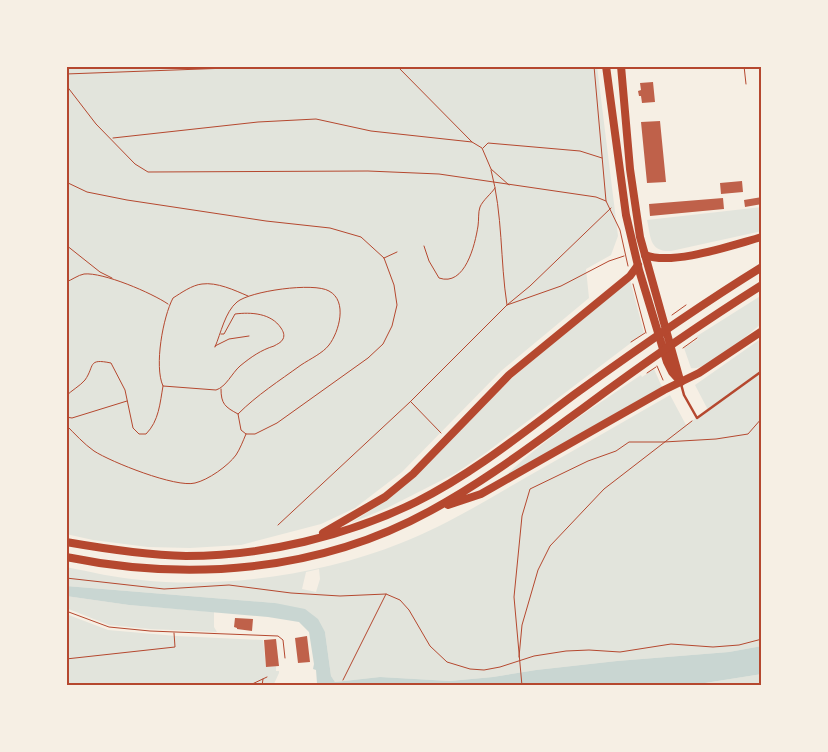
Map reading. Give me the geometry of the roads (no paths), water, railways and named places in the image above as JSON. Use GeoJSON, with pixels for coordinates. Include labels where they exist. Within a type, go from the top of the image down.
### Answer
{"type":"FeatureCollection","features":[{"type":"Feature","properties":{"kind":"main road"},"geometry":{"type":"LineString","coordinates":[[606,66],[626,216],[638,265],[667,362],[672,372],[681,382]]}},
{"type":"Feature","properties":{"kind":"main road"},"geometry":{"type":"LineString","coordinates":[[621,66],[630,169],[639,228],[681,382]]}},
{"type":"Feature","properties":{"kind":"main road"},"geometry":{"type":"LineString","coordinates":[[645,254],[660,259],[677,258],[762,237]]}},
{"type":"Feature","properties":{"kind":"main road"},"geometry":{"type":"LineString","coordinates":[[312,539],[385,497],[413,474],[509,375],[630,276],[638,265]]}},
{"type":"Feature","properties":{"kind":"main road"},"geometry":{"type":"LineString","coordinates":[[66,542],[140,553],[187,556],[248,551],[312,539],[374,520],[417,501],[449,483],[506,446],[635,350],[762,267]]}},
{"type":"Feature","properties":{"kind":"main road"},"geometry":{"type":"LineString","coordinates":[[66,557],[123,566],[184,571],[249,567],[300,558],[350,545],[400,526],[429,512],[494,473],[640,366],[693,329],[762,285]]}},
{"type":"Feature","properties":{"kind":"main road"},"geometry":{"type":"LineString","coordinates":[[429,512],[481,494],[700,373],[762,331]]}},
{"type":"Feature","properties":{"kind":"lane"},"geometry":{"type":"LineString","coordinates":[[681,382],[684,395],[697,418],[762,371]]}}]}
